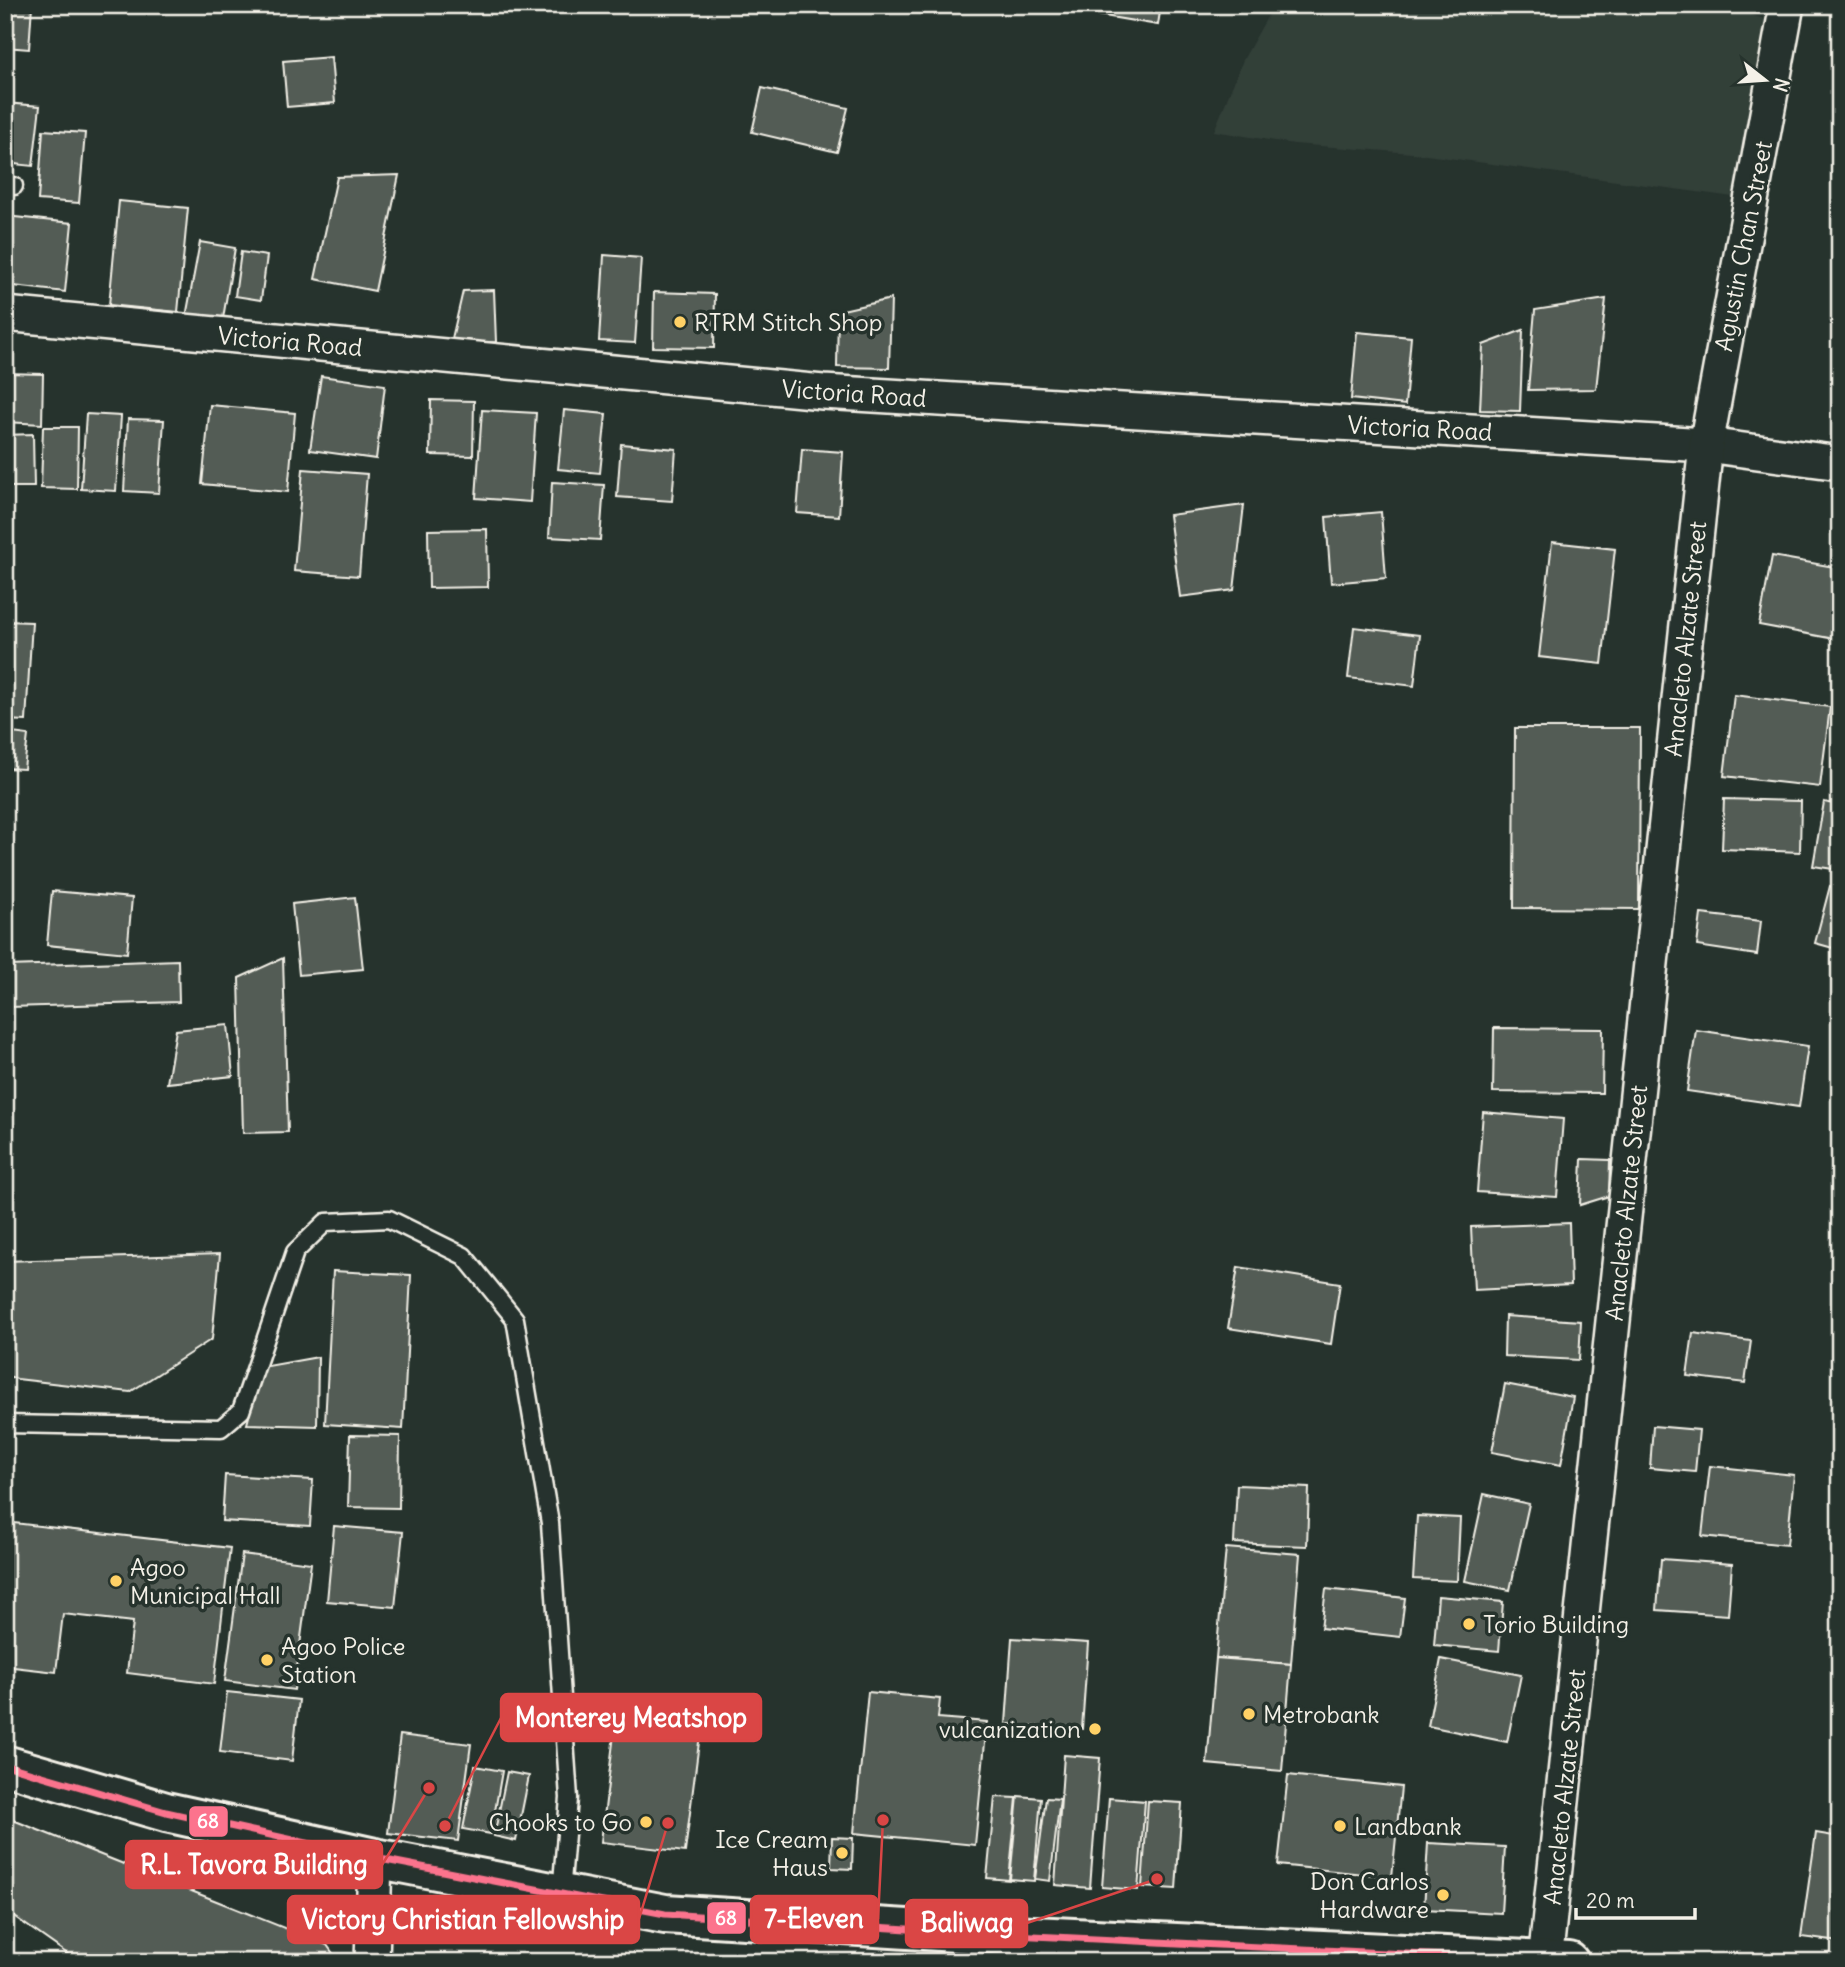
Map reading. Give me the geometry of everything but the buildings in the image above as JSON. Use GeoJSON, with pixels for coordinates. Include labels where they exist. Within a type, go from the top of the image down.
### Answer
{"type":"FeatureCollection","features":[{"type":"Feature","properties":{"kind":"highway"},"geometry":{"type":"LineString","coordinates":[[5,1765],[166,1812],[375,1858],[665,1914],[972,1933],[1553,1961]]}},
{"type":"Feature","properties":{"kind":"street","name":"Agustin Chan Street"},"geometry":{"type":"LineString","coordinates":[[1706,445],[1787,5]]}},
{"type":"Feature","properties":{"kind":"street","name":"Victoria Road"},"geometry":{"type":"LineString","coordinates":[[5,314],[823,392],[1706,445],[1840,463]]}},
{"type":"Feature","properties":{"kind":"street","name":"Anacleto Alzate Street"},"geometry":{"type":"LineString","coordinates":[[1553,1961],[1706,445]]}},
{"type":"Feature","properties":{"kind":"street"},"geometry":{"type":"LineString","coordinates":[[372,1962],[375,1858]]}},
{"type":"Feature","properties":{"kind":"lane"},"geometry":{"type":"LineString","coordinates":[[5,1424],[221,1429],[240,1411],[295,1252],[326,1222],[389,1219],[464,1256],[514,1319],[550,1523],[569,1798],[561,1894]]}},
{"type":"Feature","properties":{"kind":"shaded area"},"geometry":{"type":"Polygon","coordinates":[[[1274,5],[1717,5],[1771,21],[1748,199],[1412,153],[1294,144],[1214,131],[1243,60],[1274,5]]]}},
{"type":"Feature","properties":{"kind":"transit line","name":"68"},"geometry":{"type":"LineString","coordinates":[[5,1765],[166,1812],[375,1858],[665,1914],[972,1933],[1569,1962]]}},
{"type":"Feature","properties":{"kind":"place","name":"RTRM Stitch Shop"},"geometry":{"type":"Point","coordinates":[680,322]}},
{"type":"Feature","properties":{"kind":"place","name":"Agoo Municipal Hall"},"geometry":{"type":"Point","coordinates":[116,1581]}},
{"type":"Feature","properties":{"kind":"place","name":"Torio Building"},"geometry":{"type":"Point","coordinates":[1469,1624]}},
{"type":"Feature","properties":{"kind":"place","name":"Agoo Police Station"},"geometry":{"type":"Point","coordinates":[267,1660]}},
{"type":"Feature","properties":{"kind":"place","name":"Metrobank"},"geometry":{"type":"Point","coordinates":[1249,1714]}},
{"type":"Feature","properties":{"kind":"place","name":"vulcanization"},"geometry":{"type":"Point","coordinates":[1095,1729]}},
{"type":"Feature","properties":{"kind":"place","name":"R.L. Tavora Building"},"geometry":{"type":"Point","coordinates":[429,1788]}},
{"type":"Feature","properties":{"kind":"place","name":"7-Eleven"},"geometry":{"type":"Point","coordinates":[883,1820]}},
{"type":"Feature","properties":{"kind":"place","name":"Chooks to Go"},"geometry":{"type":"Point","coordinates":[646,1822]}},
{"type":"Feature","properties":{"kind":"place","name":"Victory Christian Fellowship"},"geometry":{"type":"Point","coordinates":[668,1823]}},
{"type":"Feature","properties":{"kind":"place","name":"Monterey Meatshop"},"geometry":{"type":"Point","coordinates":[445,1826]}},
{"type":"Feature","properties":{"kind":"place","name":"Landbank"},"geometry":{"type":"Point","coordinates":[1340,1826]}},
{"type":"Feature","properties":{"kind":"place","name":"Ice Cream Haus"},"geometry":{"type":"Point","coordinates":[842,1853]}},
{"type":"Feature","properties":{"kind":"place","name":"Baliwag"},"geometry":{"type":"Point","coordinates":[1157,1879]}},
{"type":"Feature","properties":{"kind":"place","name":"Don Carlos Hardware"},"geometry":{"type":"Point","coordinates":[1443,1895]}}]}
